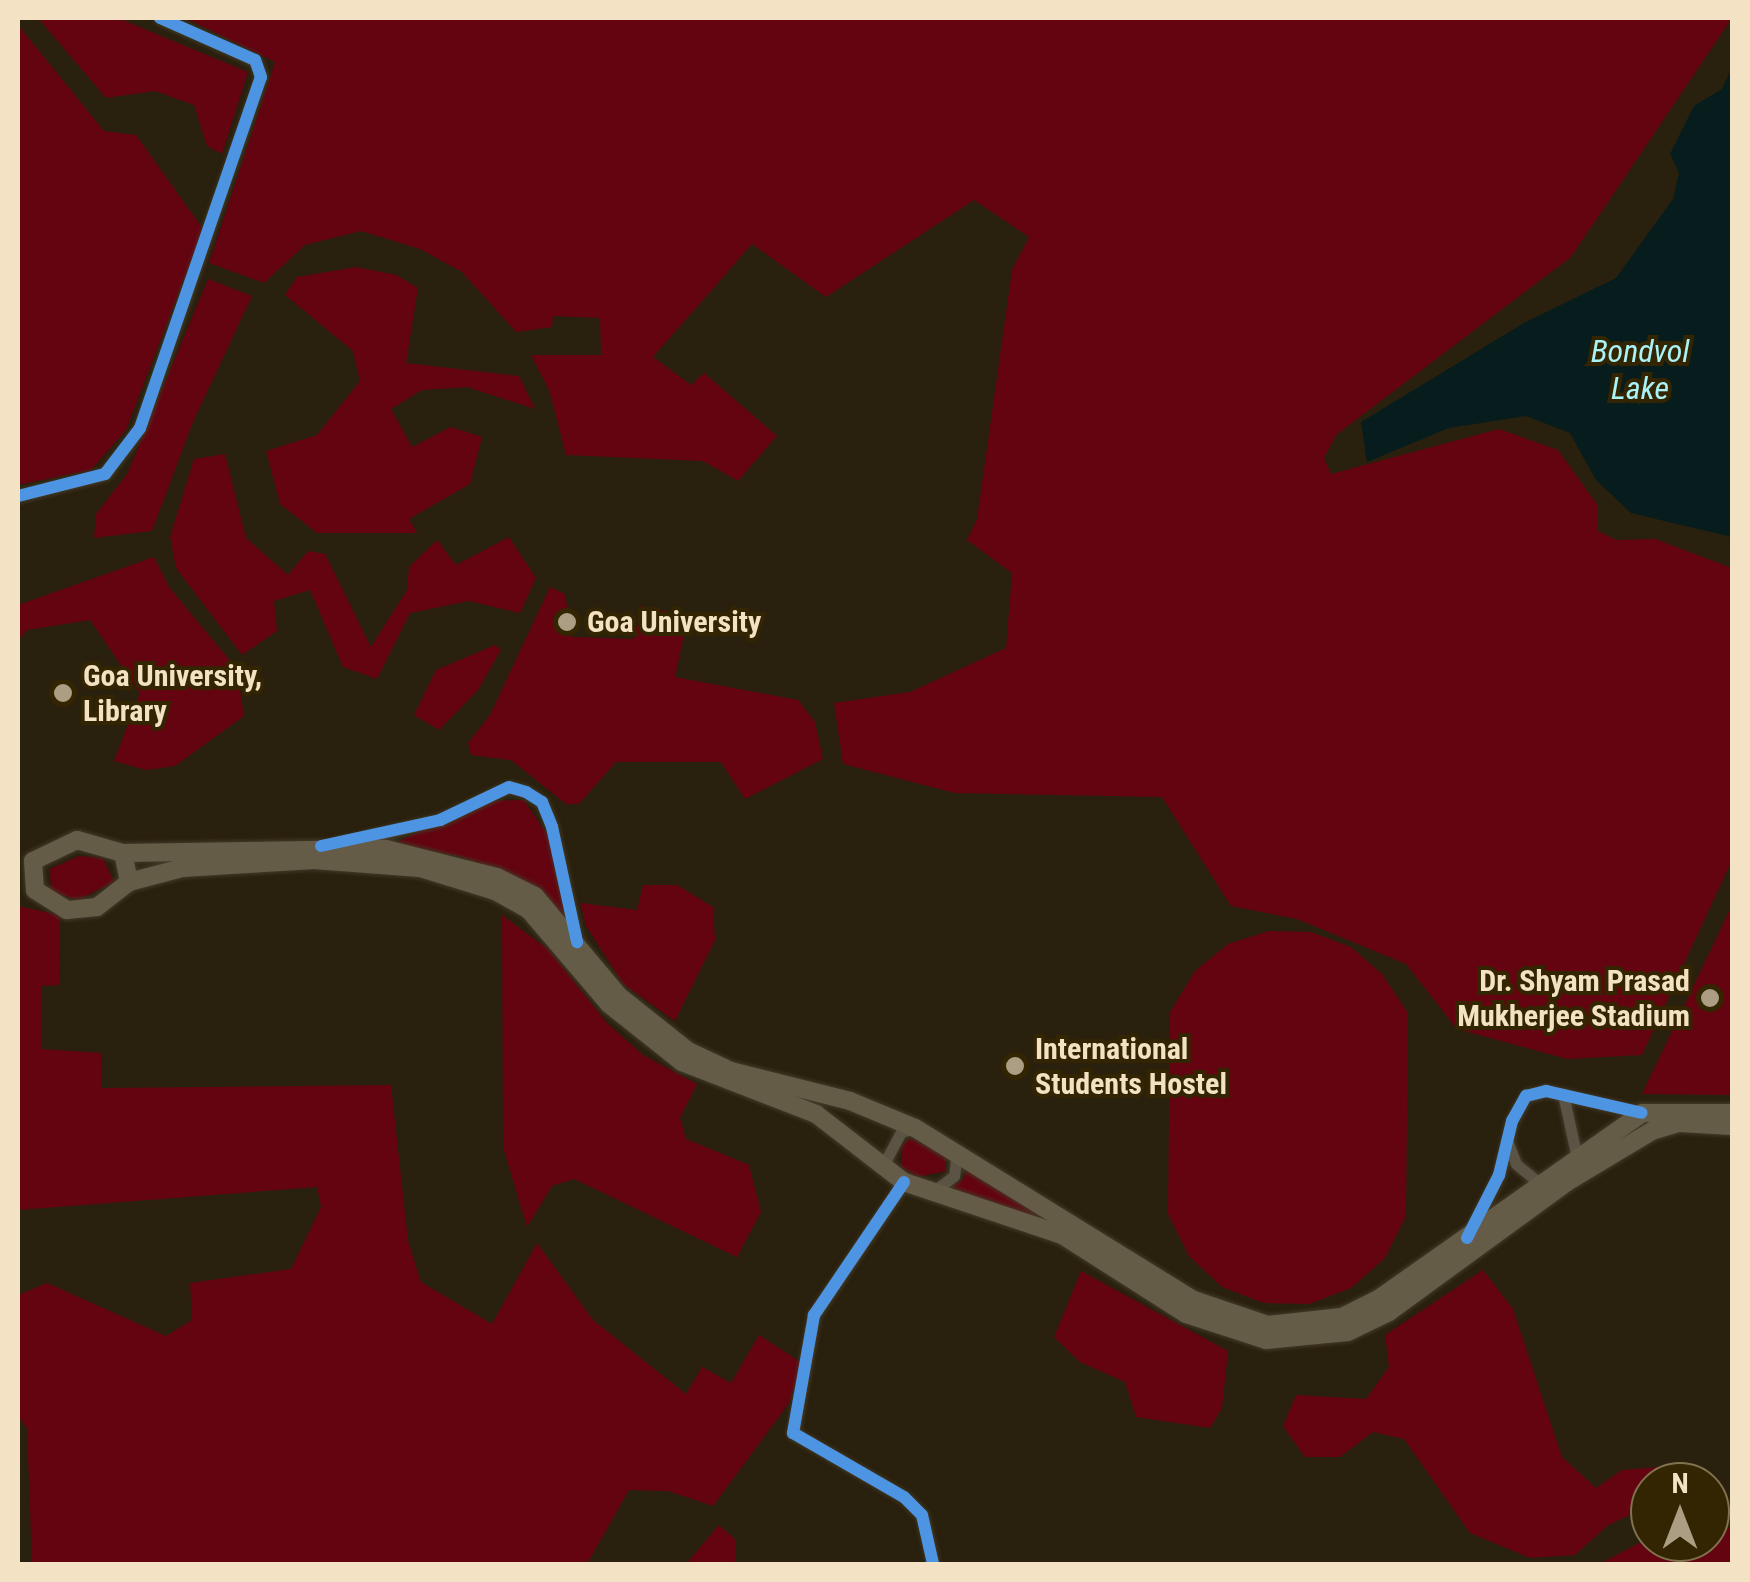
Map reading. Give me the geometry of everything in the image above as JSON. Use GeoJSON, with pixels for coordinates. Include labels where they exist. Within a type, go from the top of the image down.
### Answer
{"type":"FeatureCollection","features":[{"type":"Feature","properties":{"kind":"main road"},"geometry":{"type":"LineString","coordinates":[[1732,1113],[1642,1114],[1542,1184],[1474,1239],[1389,1312],[1348,1332],[1266,1340],[1186,1314],[1062,1235],[920,1186],[816,1114],[726,1083],[656,1047],[609,1004],[529,910],[458,877],[384,863],[314,860],[182,868],[129,882],[97,907],[67,910],[26,888],[26,863],[77,840],[124,854],[321,846],[422,854],[497,877],[535,896],[633,1010],[688,1051],[731,1071],[850,1101],[915,1128],[956,1149],[1194,1300],[1268,1325],[1342,1317],[1474,1239],[1652,1131],[1680,1123],[1732,1126]]}},
{"type":"Feature","properties":{"kind":"main road"},"geometry":{"type":"LineString","coordinates":[[124,854],[129,882]]}},
{"type":"Feature","properties":{"kind":"street"},"geometry":{"type":"LineString","coordinates":[[18,496],[105,474],[140,428],[261,77],[255,60],[160,18]]}},
{"type":"Feature","properties":{"kind":"street"},"geometry":{"type":"LineString","coordinates":[[321,846],[440,820],[509,787],[526,792],[542,802],[552,827],[577,942]]}},
{"type":"Feature","properties":{"kind":"street"},"geometry":{"type":"LineString","coordinates":[[1563,1094],[1577,1158]]}},
{"type":"Feature","properties":{"kind":"street"},"geometry":{"type":"LineString","coordinates":[[1474,1239],[1526,1096],[1563,1094],[1642,1114]]}},
{"type":"Feature","properties":{"kind":"street"},"geometry":{"type":"LineString","coordinates":[[885,1162],[901,1132],[915,1128]]}},
{"type":"Feature","properties":{"kind":"street"},"geometry":{"type":"LineString","coordinates":[[1508,1143],[1516,1164],[1542,1184]]}},
{"type":"Feature","properties":{"kind":"street"},"geometry":{"type":"LineString","coordinates":[[933,1564],[926,1525],[904,1498],[792,1433],[814,1315],[920,1186],[954,1176],[956,1149]]}},
{"type":"Feature","properties":{"kind":"shaded area"},"geometry":{"type":"Polygon","coordinates":[[[38,18],[118,18],[248,72],[222,154],[207,146],[194,105],[155,91],[106,98],[38,18]]]}},
{"type":"Feature","properties":{"kind":"shaded area"},"geometry":{"type":"Polygon","coordinates":[[[185,18],[1732,18],[1571,257],[1336,435],[1324,458],[1331,474],[1499,429],[1558,450],[1598,506],[1598,531],[1616,540],[1655,539],[1732,568],[1732,860],[1642,1055],[1567,1059],[1457,1029],[1406,964],[1297,919],[1231,906],[1162,797],[955,793],[843,764],[834,703],[910,692],[1006,648],[1012,573],[967,540],[977,519],[1012,270],[1029,237],[974,200],[826,297],[752,244],[653,357],[691,385],[704,373],[777,436],[738,481],[703,461],[566,455],[549,390],[531,355],[601,355],[600,318],[553,316],[552,327],[516,332],[462,272],[420,249],[361,231],[305,245],[264,283],[209,263],[275,62],[185,18]]]}},
{"type":"Feature","properties":{"kind":"shaded area"},"geometry":{"type":"Polygon","coordinates":[[[18,25],[104,131],[136,135],[203,229],[126,430],[91,470],[18,485],[18,25]]]}},
{"type":"Feature","properties":{"kind":"shaded area"},"geometry":{"type":"Polygon","coordinates":[[[356,267],[396,275],[418,288],[406,363],[519,376],[535,409],[467,387],[422,390],[391,409],[412,447],[451,427],[482,437],[470,484],[409,519],[417,533],[317,533],[280,504],[266,451],[317,435],[360,381],[353,351],[285,295],[297,277],[356,267]]]}},
{"type":"Feature","properties":{"kind":"shaded area"},"geometry":{"type":"Polygon","coordinates":[[[208,279],[252,296],[193,422],[152,531],[94,538],[96,514],[127,474],[208,279]]]}},
{"type":"Feature","properties":{"kind":"shaded area"},"geometry":{"type":"Polygon","coordinates":[[[225,454],[246,538],[288,575],[308,551],[325,554],[371,647],[407,590],[409,567],[437,540],[456,565],[509,537],[536,578],[520,613],[469,601],[410,613],[377,679],[343,667],[310,590],[274,601],[277,631],[242,655],[176,568],[170,537],[194,459],[225,454]]]}},
{"type":"Feature","properties":{"kind":"shaded area"},"geometry":{"type":"Polygon","coordinates":[[[154,557],[169,587],[237,669],[244,716],[175,766],[146,770],[114,761],[140,693],[90,620],[27,630],[18,640],[18,605],[154,557]]]}},
{"type":"Feature","properties":{"kind":"shaded area"},"geometry":{"type":"Polygon","coordinates":[[[550,587],[565,594],[572,637],[634,639],[640,606],[688,616],[675,677],[798,700],[815,722],[823,759],[745,799],[721,762],[616,762],[579,804],[566,804],[511,760],[471,755],[468,743],[490,715],[550,587]]]}},
{"type":"Feature","properties":{"kind":"shaded area"},"geometry":{"type":"Polygon","coordinates":[[[495,645],[501,650],[478,690],[439,730],[414,715],[436,670],[495,645]]]}},
{"type":"Feature","properties":{"kind":"shaded area"},"geometry":{"type":"Polygon","coordinates":[[[524,800],[548,836],[566,922],[519,879],[458,856],[395,843],[485,801],[524,800]]]}},
{"type":"Feature","properties":{"kind":"shaded area"},"geometry":{"type":"Polygon","coordinates":[[[79,856],[103,858],[114,882],[78,900],[51,892],[50,869],[79,856]]]}},
{"type":"Feature","properties":{"kind":"shaded area"},"geometry":{"type":"Polygon","coordinates":[[[643,885],[677,885],[713,907],[715,940],[675,1021],[623,984],[586,926],[580,903],[637,910],[643,885]]]}},
{"type":"Feature","properties":{"kind":"shaded area","name":"Dr. Shyam Prasad Mukherjee Stadium"},"geometry":{"type":"Polygon","coordinates":[[[1732,905],[1732,1095],[1642,1094],[1732,905]]]}},
{"type":"Feature","properties":{"kind":"shaded area"},"geometry":{"type":"Polygon","coordinates":[[[18,906],[60,915],[59,985],[41,986],[41,1049],[101,1053],[102,1088],[391,1085],[408,1241],[421,1282],[492,1324],[537,1243],[593,1320],[686,1394],[702,1367],[731,1383],[759,1335],[802,1363],[789,1403],[713,1506],[668,1491],[629,1490],[587,1564],[32,1564],[27,1428],[18,1416],[18,1295],[47,1283],[166,1336],[192,1320],[190,1283],[291,1269],[321,1207],[317,1187],[18,1210],[18,906]]]}},
{"type":"Feature","properties":{"kind":"shaded area"},"geometry":{"type":"Polygon","coordinates":[[[502,915],[548,949],[607,1023],[643,1055],[697,1084],[680,1118],[686,1139],[749,1165],[761,1212],[737,1257],[574,1179],[552,1186],[527,1227],[503,1147],[502,915]]]}},
{"type":"Feature","properties":{"kind":"shaded area"},"geometry":{"type":"Polygon","coordinates":[[[1269,931],[1311,932],[1351,947],[1382,974],[1408,1013],[1406,1216],[1385,1258],[1351,1288],[1309,1304],[1264,1303],[1222,1287],[1189,1256],[1168,1214],[1170,1012],[1195,971],[1228,944],[1269,931]]]}},
{"type":"Feature","properties":{"kind":"shaded area"},"geometry":{"type":"Polygon","coordinates":[[[911,1138],[946,1157],[946,1171],[918,1177],[901,1167],[902,1145],[911,1138]]]}},
{"type":"Feature","properties":{"kind":"shaded area"},"geometry":{"type":"Polygon","coordinates":[[[967,1162],[1084,1243],[1033,1216],[946,1192],[964,1178],[967,1162]]]}},
{"type":"Feature","properties":{"kind":"shaded area"},"geometry":{"type":"Polygon","coordinates":[[[1483,1270],[1513,1309],[1562,1457],[1596,1488],[1622,1470],[1630,1469],[1630,1515],[1607,1526],[1575,1555],[1530,1558],[1470,1533],[1404,1439],[1373,1432],[1340,1457],[1305,1457],[1283,1426],[1296,1395],[1366,1399],[1389,1367],[1385,1335],[1483,1270]]]}},
{"type":"Feature","properties":{"kind":"shaded area"},"geometry":{"type":"Polygon","coordinates":[[[1081,1271],[1228,1351],[1222,1408],[1210,1428],[1136,1417],[1125,1382],[1080,1362],[1054,1337],[1081,1271]]]}},
{"type":"Feature","properties":{"kind":"shaded area"},"geometry":{"type":"Polygon","coordinates":[[[719,1525],[736,1540],[735,1564],[686,1564],[719,1525]]]}},
{"type":"Feature","properties":{"kind":"shaded area"},"geometry":{"type":"Polygon","coordinates":[[[1730,1528],[1732,1564],[1599,1564],[1630,1548],[1630,1562],[1730,1562],[1730,1528]]]}},
{"type":"Feature","properties":{"kind":"water","name":"Bondvol Lake"},"geometry":{"type":"Polygon","coordinates":[[[1732,67],[1732,537],[1631,513],[1596,480],[1570,433],[1526,416],[1449,428],[1367,462],[1361,422],[1524,323],[1616,278],[1673,199],[1679,173],[1670,154],[1694,106],[1722,89],[1732,67]]]}},
{"type":"Feature","properties":{"kind":"cycle path"},"geometry":{"type":"LineString","coordinates":[[18,496],[105,474],[140,428],[261,77],[255,60],[160,18]]}},
{"type":"Feature","properties":{"kind":"cycle path"},"geometry":{"type":"LineString","coordinates":[[321,846],[440,820],[509,787],[526,792],[542,802],[552,827],[577,942]]}},
{"type":"Feature","properties":{"kind":"cycle path"},"geometry":{"type":"LineString","coordinates":[[1467,1238],[1499,1175],[1512,1121],[1526,1096],[1546,1091],[1642,1113]]}},
{"type":"Feature","properties":{"kind":"cycle path"},"geometry":{"type":"LineString","coordinates":[[904,1182],[814,1315],[793,1433],[904,1497],[922,1515],[933,1564]]}},
{"type":"Feature","properties":{"kind":"place","name":"Goa University"},"geometry":{"type":"Point","coordinates":[567,622]}},
{"type":"Feature","properties":{"kind":"place","name":"Goa University, Library"},"geometry":{"type":"Point","coordinates":[63,693]}},
{"type":"Feature","properties":{"kind":"place","name":"Dr. Shyam Prasad Mukherjee Stadium"},"geometry":{"type":"Point","coordinates":[1710,998]}},
{"type":"Feature","properties":{"kind":"place","name":"International Students Hostel"},"geometry":{"type":"Point","coordinates":[1015,1066]}}]}
